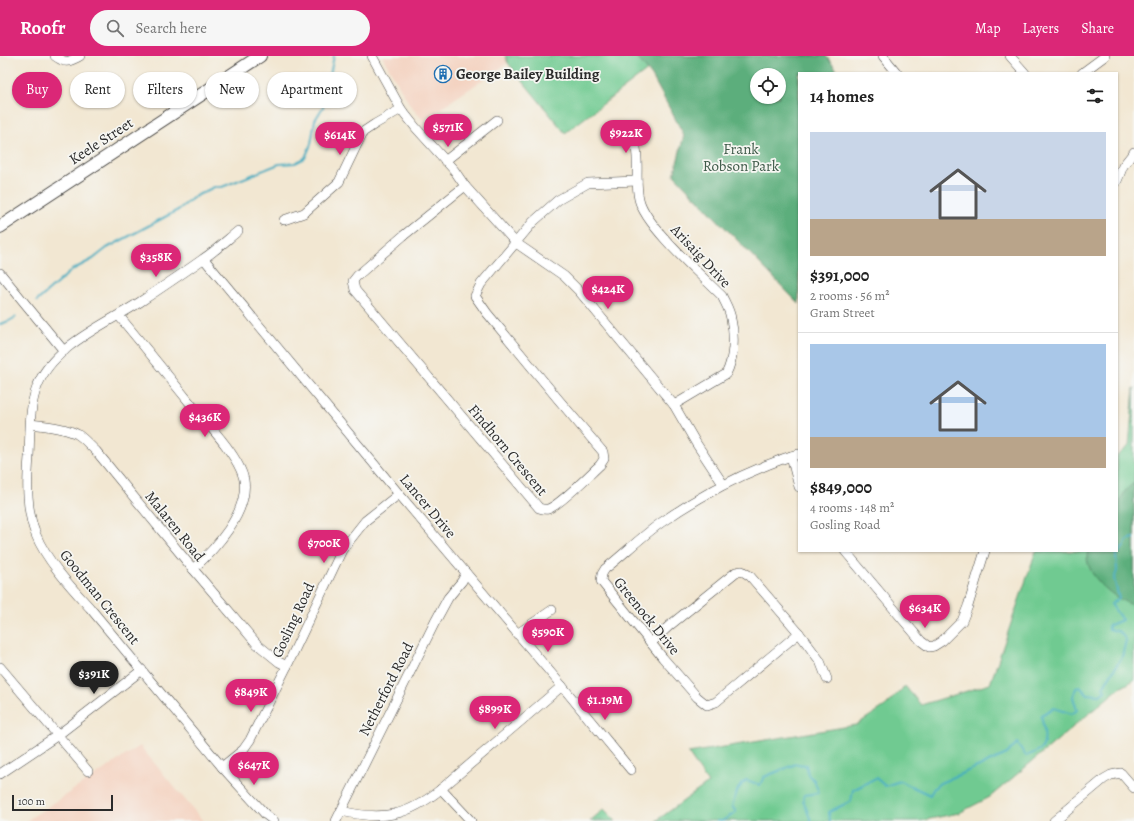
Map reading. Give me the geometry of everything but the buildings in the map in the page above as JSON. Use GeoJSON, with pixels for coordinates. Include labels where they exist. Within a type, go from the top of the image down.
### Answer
{"type":"FeatureCollection","features":[{"type":"Feature","properties":{"kind":"main road","name":"Keele Street"},"geometry":{"type":"LineString","coordinates":[[0,227],[260,56]]}},
{"type":"Feature","properties":{"kind":"street"},"geometry":{"type":"LineString","coordinates":[[55,56],[63,62],[68,62],[80,56]]}},
{"type":"Feature","properties":{"kind":"street"},"geometry":{"type":"LineString","coordinates":[[372,56],[401,109],[465,186],[516,243],[564,276],[579,291],[674,405],[696,443],[723,484]]}},
{"type":"Feature","properties":{"kind":"street"},"geometry":{"type":"LineString","coordinates":[[883,56],[896,72]]}},
{"type":"Feature","properties":{"kind":"street"},"geometry":{"type":"LineString","coordinates":[[1010,56],[1024,72]]}},
{"type":"Feature","properties":{"kind":"street"},"geometry":{"type":"LineString","coordinates":[[1083,72],[1105,56]]}},
{"type":"Feature","properties":{"kind":"street"},"geometry":{"type":"LineString","coordinates":[[284,220],[304,213],[330,191],[339,182],[363,132],[401,109]]}},
{"type":"Feature","properties":{"kind":"street"},"geometry":{"type":"LineString","coordinates":[[445,161],[496,120]]}},
{"type":"Feature","properties":{"kind":"street","name":"Arisaig Drive"},"geometry":{"type":"LineString","coordinates":[[629,124],[636,147],[637,181],[640,201],[648,217],[662,235],[722,296],[728,307],[731,318],[733,333],[732,353],[730,367],[726,374],[674,405]]}},
{"type":"Feature","properties":{"kind":"street"},"geometry":{"type":"LineString","coordinates":[[1118,178],[1122,166],[1134,152]]}},
{"type":"Feature","properties":{"kind":"street"},"geometry":{"type":"LineString","coordinates":[[516,243],[546,209],[573,190],[588,183],[637,181]]}},
{"type":"Feature","properties":{"kind":"street","name":"Findhorn Crescent"},"geometry":{"type":"LineString","coordinates":[[465,186],[403,236],[357,276],[353,281],[355,290],[539,508],[545,509],[550,508],[562,499],[600,465],[604,459],[603,452],[487,313],[475,296],[481,284],[516,243]]}},
{"type":"Feature","properties":{"kind":"street","name":"Goodman Crescent"},"geometry":{"type":"LineString","coordinates":[[238,231],[204,259],[119,316],[80,338],[64,351],[46,371],[36,388],[31,424],[28,493],[29,505],[36,535],[67,583],[90,608],[222,767],[266,815],[274,821]]}},
{"type":"Feature","properties":{"kind":"street","name":"Lancer Drive"},"geometry":{"type":"LineString","coordinates":[[204,259],[631,770]]}},
{"type":"Feature","properties":{"kind":"street"},"geometry":{"type":"LineString","coordinates":[[0,273],[64,351]]}},
{"type":"Feature","properties":{"kind":"street"},"geometry":{"type":"LineString","coordinates":[[119,316],[220,439],[241,470],[244,480],[240,509],[220,542],[193,570]]}},
{"type":"Feature","properties":{"kind":"street","name":"Malaren Road"},"geometry":{"type":"LineString","coordinates":[[31,424],[52,427],[78,435],[96,451],[193,570],[257,644],[279,662],[287,666]]}},
{"type":"Feature","properties":{"kind":"street"},"geometry":{"type":"LineString","coordinates":[[795,455],[798,479]]}},
{"type":"Feature","properties":{"kind":"street","name":"Greenock Drive"},"geometry":{"type":"LineString","coordinates":[[795,455],[723,484],[662,523],[605,570],[602,574],[602,581],[603,585],[651,643],[697,697],[707,705],[716,702],[799,633]]}},
{"type":"Feature","properties":{"kind":"street","name":"Gosling Road"},"geometry":{"type":"LineString","coordinates":[[222,767],[243,750],[250,740],[346,543],[365,521],[400,494]]}},
{"type":"Feature","properties":{"kind":"street"},"geometry":{"type":"LineString","coordinates":[[846,552],[921,641],[929,647],[934,646],[942,640],[962,621],[985,552]]}},
{"type":"Feature","properties":{"kind":"street"},"geometry":{"type":"LineString","coordinates":[[651,643],[669,626],[736,572],[742,571],[750,576],[799,633],[820,661],[827,679]]}},
{"type":"Feature","properties":{"kind":"street","name":"Netherford Road"},"geometry":{"type":"LineString","coordinates":[[336,821],[435,622],[448,598],[462,581],[466,572]]}},
{"type":"Feature","properties":{"kind":"street"},"geometry":{"type":"LineString","coordinates":[[517,634],[552,610]]}},
{"type":"Feature","properties":{"kind":"street"},"geometry":{"type":"LineString","coordinates":[[0,667],[88,771]]}},
{"type":"Feature","properties":{"kind":"street"},"geometry":{"type":"LineString","coordinates":[[0,774],[58,735],[142,670]]}},
{"type":"Feature","properties":{"kind":"street"},"geometry":{"type":"LineString","coordinates":[[341,811],[362,817],[380,818],[397,815],[429,798],[562,686]]}},
{"type":"Feature","properties":{"kind":"street"},"geometry":{"type":"LineString","coordinates":[[1054,821],[1096,784],[1111,775],[1121,774],[1134,788]]}},
{"type":"Feature","properties":{"kind":"street"},"geometry":{"type":"LineString","coordinates":[[441,789],[471,821]]}},
{"type":"Feature","properties":{"kind":"shaded area"},"geometry":{"type":"Polygon","coordinates":[[[382,56],[505,56],[508,63],[423,120],[410,105],[382,56]]]}},
{"type":"Feature","properties":{"kind":"shaded area"},"geometry":{"type":"Polygon","coordinates":[[[140,746],[203,821],[26,821],[140,746]]]}},
{"type":"Feature","properties":{"kind":"green space","name":"Frank Robson Park"},"geometry":{"type":"Polygon","coordinates":[[[505,56],[826,56],[838,72],[798,72],[798,282],[691,193],[677,170],[688,126],[653,66],[565,133],[508,63],[505,56]]]}},
{"type":"Feature","properties":{"kind":"green space","name":"Frank Robson Park"},"geometry":{"type":"Polygon","coordinates":[[[636,56],[826,56],[838,72],[798,72],[798,303],[674,175],[684,135],[652,76],[636,56]]]}},
{"type":"Feature","properties":{"kind":"green space"},"geometry":{"type":"Polygon","coordinates":[[[1134,388],[1134,680],[1117,690],[990,797],[959,813],[920,821],[656,821],[708,783],[688,753],[856,725],[885,706],[905,686],[921,705],[990,684],[1036,552],[1118,552],[1118,455],[1129,446],[1134,388]]]}},
{"type":"Feature","properties":{"kind":"green space"},"geometry":{"type":"Polygon","coordinates":[[[1134,483],[1134,605],[1109,592],[1094,576],[1087,559],[1088,552],[1118,552],[1118,510],[1122,496],[1134,483]]]}},
{"type":"Feature","properties":{"kind":"green space"},"geometry":{"type":"Polygon","coordinates":[[[604,809],[616,821],[590,821],[604,809]]]}},
{"type":"Feature","properties":{"kind":"waterway"},"geometry":{"type":"LineString","coordinates":[[37,301],[72,270],[93,259],[107,248],[178,210],[194,197],[214,187],[222,187],[279,164],[295,163],[305,158],[311,144],[315,120],[323,107],[334,56]]}},
{"type":"Feature","properties":{"kind":"waterway"},"geometry":{"type":"LineString","coordinates":[[0,324],[16,317]]}},
{"type":"Feature","properties":{"kind":"waterway"},"geometry":{"type":"LineString","coordinates":[[830,821],[829,812],[851,801],[853,790],[876,778],[885,786],[900,781],[930,795],[934,788],[940,783],[1007,754],[1017,743],[1026,756],[1036,752],[1043,746],[1045,737],[1041,715],[1054,708],[1072,714],[1077,710],[1073,697],[1076,688],[1080,687],[1087,694],[1100,695],[1105,691],[1103,687],[1122,657],[1126,640],[1120,632],[1109,629],[1108,626],[1122,620],[1111,604],[1119,598],[1114,579],[1117,571],[1116,555],[1123,548],[1127,540],[1134,538]]}},
{"type":"Feature","properties":{"kind":"waterway"},"geometry":{"type":"LineString","coordinates":[[717,821],[722,821],[736,812],[732,806],[738,789],[746,780],[760,785],[764,777],[796,764],[806,765],[808,775],[814,780],[819,793],[804,795],[803,800],[811,821]]}},
{"type":"Feature","properties":{"kind":"place","name":"George Bailey Building"},"geometry":{"type":"Point","coordinates":[443,74]}}]}
